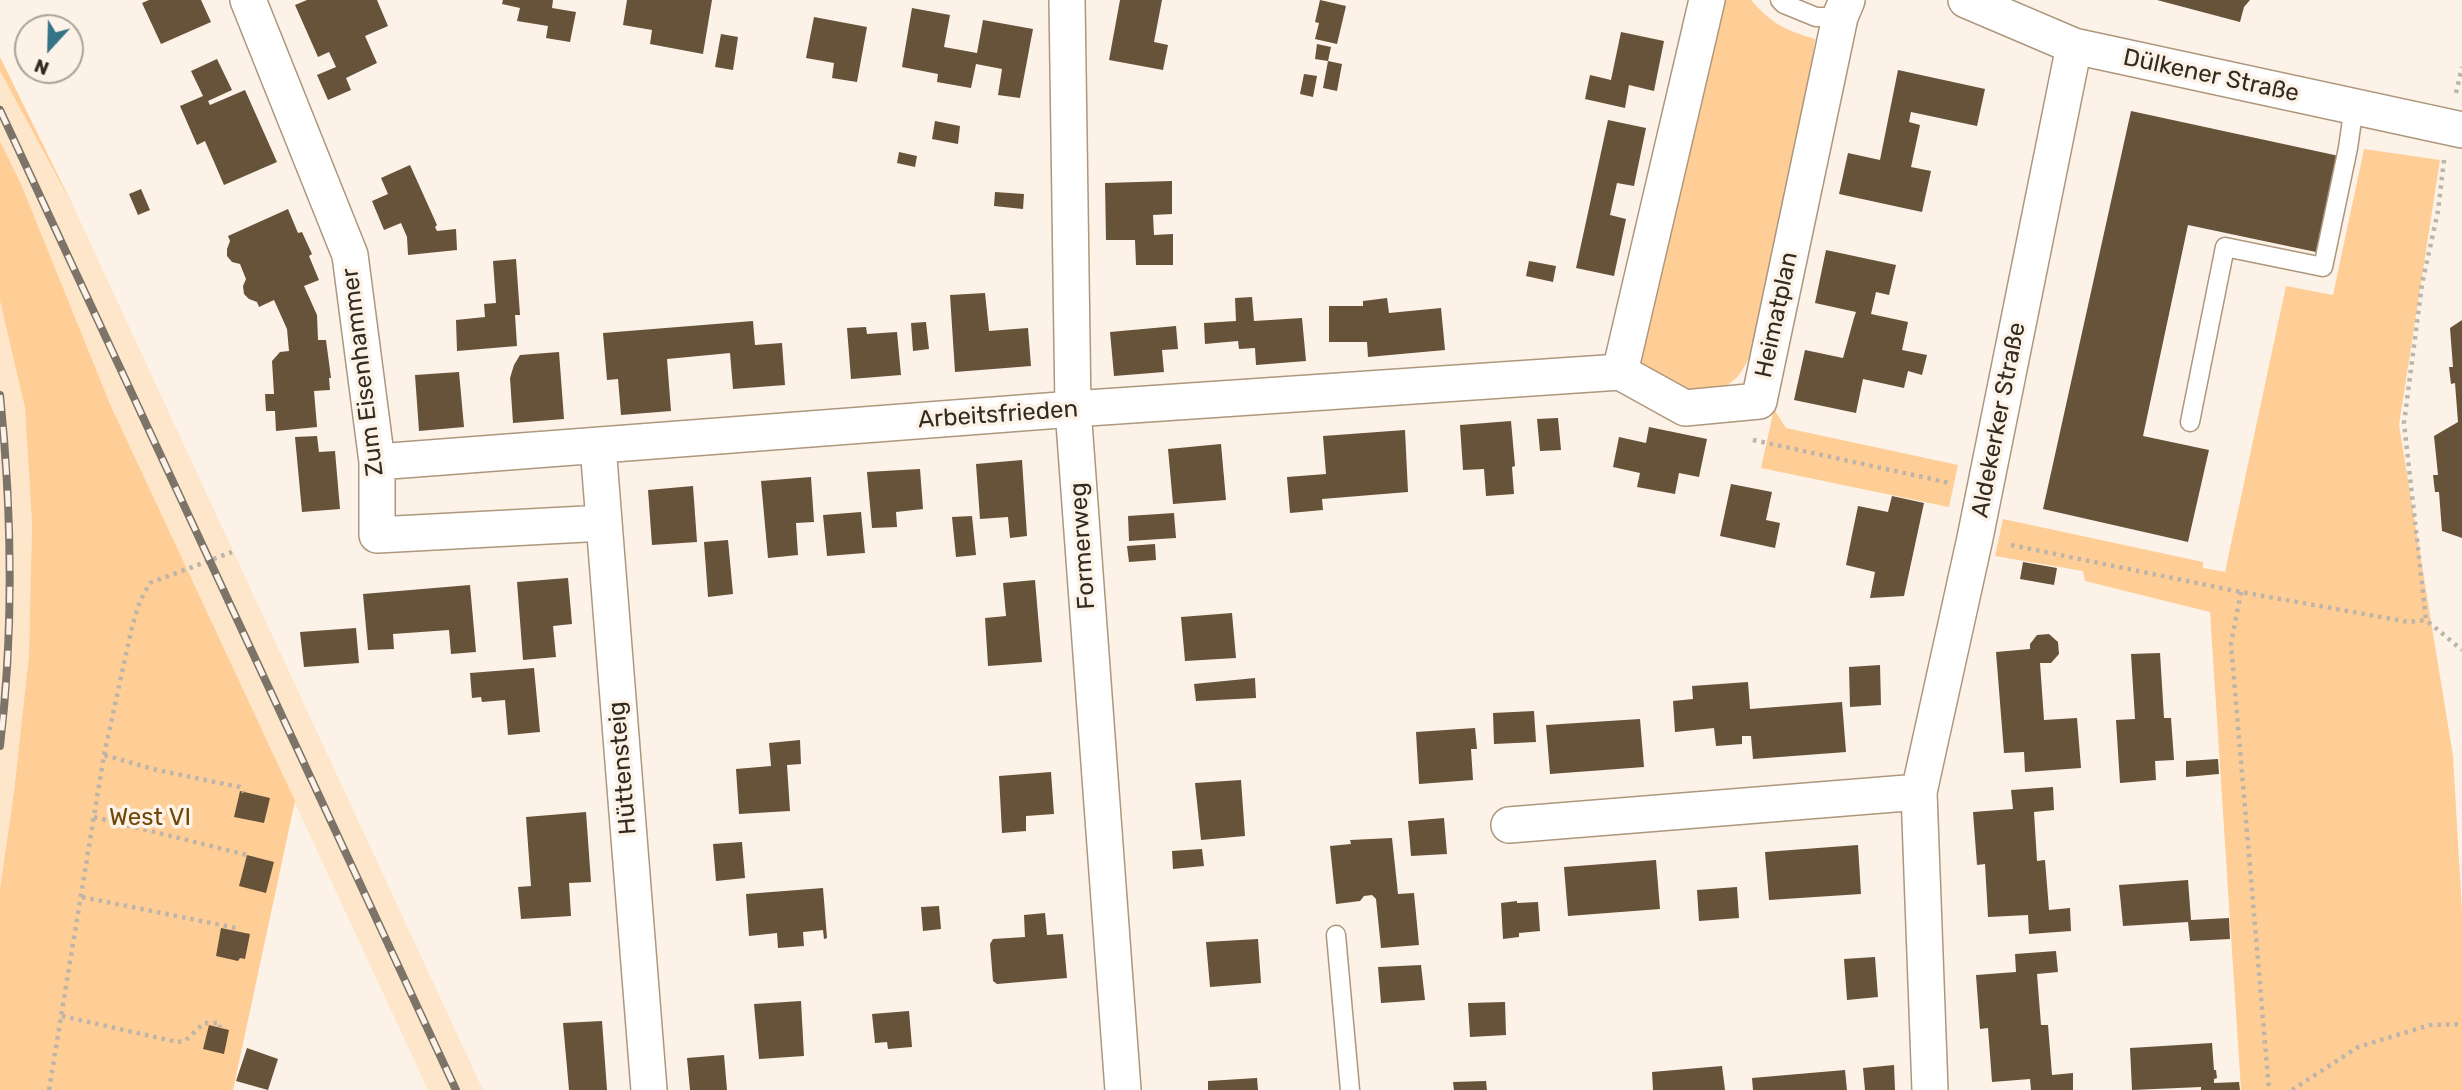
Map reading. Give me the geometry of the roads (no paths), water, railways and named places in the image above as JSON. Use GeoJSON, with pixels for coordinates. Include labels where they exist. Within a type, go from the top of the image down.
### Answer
{"type":"FeatureCollection","features":[{"type":"Feature","properties":{"kind":"street","name":"Zum Eisenhammer"},"geometry":{"type":"LineString","coordinates":[[248,0],[350,255],[377,461],[377,535],[604,523]]}},
{"type":"Feature","properties":{"kind":"street","name":"Formerweg"},"geometry":{"type":"LineString","coordinates":[[1067,0],[1073,409],[1123,1090]]}},
{"type":"Feature","properties":{"kind":"street"},"geometry":{"type":"LineString","coordinates":[[1620,372],[1707,0]]}},
{"type":"Feature","properties":{"kind":"street","name":"Dülkener Straße"},"geometry":{"type":"LineString","coordinates":[[1966,0],[2074,46],[2455,129]]}},
{"type":"Feature","properties":{"kind":"street","name":"Heimatplan"},"geometry":{"type":"LineString","coordinates":[[1620,372],[1685,408],[1759,401],[1843,8]]}},
{"type":"Feature","properties":{"kind":"street","name":"Aldekerker Straße"},"geometry":{"type":"LineString","coordinates":[[1930,1090],[1919,792],[1985,491],[2074,46]]}},
{"type":"Feature","properties":{"kind":"street","name":"Arbeitsfrieden"},"geometry":{"type":"LineString","coordinates":[[377,461],[1073,409],[1620,372]]}},
{"type":"Feature","properties":{"kind":"street","name":"Hüttensteig"},"geometry":{"type":"LineString","coordinates":[[598,446],[649,1090]]}},
{"type":"Feature","properties":{"kind":"street"},"geometry":{"type":"LineString","coordinates":[[1508,825],[1919,792]]}},
{"type":"Feature","properties":{"kind":"lane"},"geometry":{"type":"LineString","coordinates":[[1780,0],[1816,17],[1843,8]]}},
{"type":"Feature","properties":{"kind":"lane"},"geometry":{"type":"LineString","coordinates":[[2190,422],[2225,247],[2323,267],[2354,106]]}},
{"type":"Feature","properties":{"kind":"lane"},"geometry":{"type":"LineString","coordinates":[[1336,935],[1350,1090]]}},
{"type":"Feature","properties":{"kind":"railway"},"geometry":{"type":"LineString","coordinates":[[0,110],[456,1090]]}},
{"type":"Feature","properties":{"kind":"railway"},"geometry":{"type":"LineString","coordinates":[[0,395],[10,570],[8,658],[0,746]]}},
{"type":"Feature","properties":{"kind":"park label","name":"West VI"},"geometry":{"type":"Point","coordinates":[150,818]}}]}
